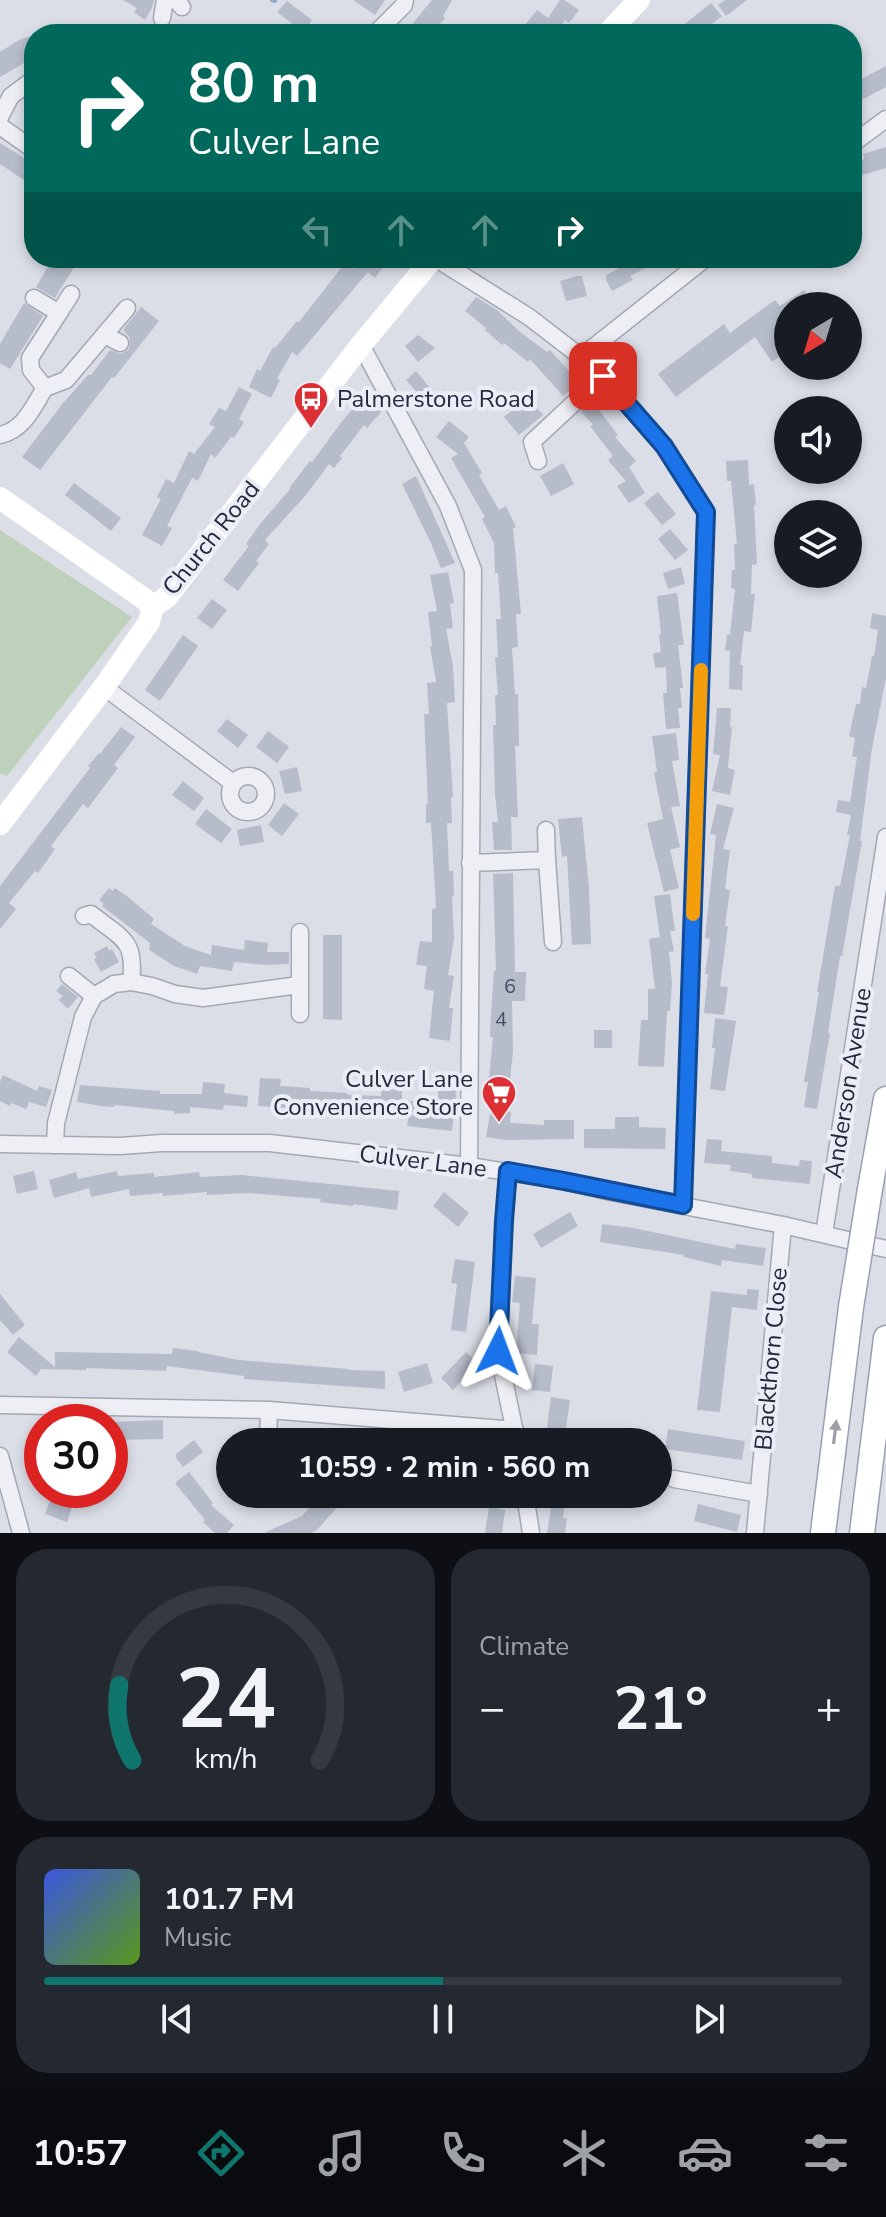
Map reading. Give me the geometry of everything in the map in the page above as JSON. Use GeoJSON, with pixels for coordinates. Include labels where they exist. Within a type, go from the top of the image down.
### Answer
{"type":"FeatureCollection","features":[{"type":"Feature","properties":{"kind":"main road"},"geometry":{"type":"LineString","coordinates":[[616,24],[639,0]]}},
{"type":"Feature","properties":{"kind":"main road","name":"Church Road"},"geometry":{"type":"LineString","coordinates":[[0,824],[104,687],[149,622],[153,607],[167,597],[361,345],[426,268]]}},
{"type":"Feature","properties":{"kind":"main road"},"geometry":{"type":"LineString","coordinates":[[0,498],[153,607]]}},
{"type":"Feature","properties":{"kind":"main road"},"geometry":{"type":"LineString","coordinates":[[823,1533],[851,1307],[886,1099]]}},
{"type":"Feature","properties":{"kind":"main road"},"geometry":{"type":"LineString","coordinates":[[862,1533],[886,1338]]}},
{"type":"Feature","properties":{"kind":"street"},"geometry":{"type":"LineString","coordinates":[[162,18],[165,0]]}},
{"type":"Feature","properties":{"kind":"street"},"geometry":{"type":"LineString","coordinates":[[385,24],[404,5],[405,0]]}},
{"type":"Feature","properties":{"kind":"street"},"geometry":{"type":"LineString","coordinates":[[0,117],[11,96],[24,86]]}},
{"type":"Feature","properties":{"kind":"street"},"geometry":{"type":"LineString","coordinates":[[862,137],[886,119]]}},
{"type":"Feature","properties":{"kind":"street"},"geometry":{"type":"LineString","coordinates":[[0,126],[24,143]]}},
{"type":"Feature","properties":{"kind":"street"},"geometry":{"type":"LineString","coordinates":[[450,268],[529,317],[603,376],[664,446],[706,512],[683,1205]]}},
{"type":"Feature","properties":{"kind":"street"},"geometry":{"type":"LineString","coordinates":[[581,357],[693,268]]}},
{"type":"Feature","properties":{"kind":"street"},"geometry":{"type":"LineString","coordinates":[[45,388],[31,370],[30,358],[71,294]]}},
{"type":"Feature","properties":{"kind":"street"},"geometry":{"type":"LineString","coordinates":[[34,298],[59,313]]}},
{"type":"Feature","properties":{"kind":"street"},"geometry":{"type":"LineString","coordinates":[[0,435],[11,433],[22,424],[45,388],[66,380],[112,339],[127,308]]}},
{"type":"Feature","properties":{"kind":"street"},"geometry":{"type":"LineString","coordinates":[[361,345],[448,506],[473,570],[469,1166]]}},
{"type":"Feature","properties":{"kind":"street"},"geometry":{"type":"LineString","coordinates":[[538,461],[532,442],[603,376]]}},
{"type":"Feature","properties":{"kind":"street"},"geometry":{"type":"LineString","coordinates":[[104,687],[233,783]]}},
{"type":"Feature","properties":{"kind":"street"},"geometry":{"type":"LineString","coordinates":[[546,830],[553,942]]}},
{"type":"Feature","properties":{"kind":"street","name":"Anderson Avenue"},"geometry":{"type":"LineString","coordinates":[[824,1234],[886,837]]}},
{"type":"Feature","properties":{"kind":"street"},"geometry":{"type":"LineString","coordinates":[[470,863],[547,860]]}},
{"type":"Feature","properties":{"kind":"street"},"geometry":{"type":"LineString","coordinates":[[84,916],[91,914],[127,943],[133,961],[131,982]]}},
{"type":"Feature","properties":{"kind":"street"},"geometry":{"type":"LineString","coordinates":[[300,932],[300,1014]]}},
{"type":"Feature","properties":{"kind":"street"},"geometry":{"type":"LineString","coordinates":[[69,976],[94,996]]}},
{"type":"Feature","properties":{"kind":"street"},"geometry":{"type":"LineString","coordinates":[[55,1145],[56,1123],[79,1032],[94,996],[114,984],[131,982],[203,998],[299,985]]}},
{"type":"Feature","properties":{"kind":"street","name":"Culver Lane"},"geometry":{"type":"LineString","coordinates":[[0,1144],[120,1146],[270,1143],[469,1166],[564,1181],[886,1249]]}},
{"type":"Feature","properties":{"kind":"street"},"geometry":{"type":"LineString","coordinates":[[508,1171],[498,1351],[514,1428]]}},
{"type":"Feature","properties":{"kind":"street","name":"Blackthorn Close"},"geometry":{"type":"LineString","coordinates":[[755,1533],[783,1225]]}},
{"type":"Feature","properties":{"kind":"street"},"geometry":{"type":"LineString","coordinates":[[0,1405],[269,1410],[440,1428]]}},
{"type":"Feature","properties":{"kind":"street"},"geometry":{"type":"LineString","coordinates":[[268,1428],[269,1410]]}},
{"type":"Feature","properties":{"kind":"street"},"geometry":{"type":"LineString","coordinates":[[0,1456],[21,1533]]}},
{"type":"Feature","properties":{"kind":"street"},"geometry":{"type":"LineString","coordinates":[[674,1479],[759,1494]]}},
{"type":"Feature","properties":{"kind":"street"},"geometry":{"type":"LineString","coordinates":[[527,1508],[531,1533]]}},
{"type":"Feature","properties":{"kind":"green space"},"geometry":{"type":"Polygon","coordinates":[[[0,530],[132,617],[7,776],[0,773],[0,530]]]}},
{"type":"Feature","properties":{"kind":"building"},"geometry":{"type":"Polygon","coordinates":[[[123,0],[154,0],[145,20],[134,12],[137,8],[123,0]]]}},
{"type":"Feature","properties":{"kind":"building"},"geometry":{"type":"Polygon","coordinates":[[[353,0],[385,0],[375,15],[353,0]]]}},
{"type":"Feature","properties":{"kind":"building"},"geometry":{"type":"Polygon","coordinates":[[[432,0],[452,0],[440,24],[413,23],[432,0]]]}},
{"type":"Feature","properties":{"kind":"building"},"geometry":{"type":"Polygon","coordinates":[[[560,0],[579,10],[569,23],[565,20],[562,24],[526,24],[537,10],[548,18],[560,0]]]}},
{"type":"Feature","properties":{"kind":"building"},"geometry":{"type":"Polygon","coordinates":[[[725,0],[747,0],[726,16],[718,5],[725,0]]]}},
{"type":"Feature","properties":{"kind":"building"},"geometry":{"type":"Polygon","coordinates":[[[287,1],[312,20],[309,24],[293,24],[277,12],[287,1]]]}},
{"type":"Feature","properties":{"kind":"building"},"geometry":{"type":"Polygon","coordinates":[[[711,3],[722,16],[712,24],[685,24],[711,3]]]}},
{"type":"Feature","properties":{"kind":"building"},"geometry":{"type":"Polygon","coordinates":[[[24,38],[24,63],[0,77],[0,52],[24,38]]]}},
{"type":"Feature","properties":{"kind":"building"},"geometry":{"type":"Polygon","coordinates":[[[886,66],[886,87],[862,100],[862,79],[886,66]]]}},
{"type":"Feature","properties":{"kind":"building"},"geometry":{"type":"Polygon","coordinates":[[[0,143],[24,158],[24,180],[0,164],[0,143]]]}},
{"type":"Feature","properties":{"kind":"building"},"geometry":{"type":"Polygon","coordinates":[[[886,147],[886,168],[862,175],[863,154],[886,147]]]}},
{"type":"Feature","properties":{"kind":"building"},"geometry":{"type":"Polygon","coordinates":[[[47,268],[74,268],[55,298],[36,287],[47,268]]]}},
{"type":"Feature","properties":{"kind":"building"},"geometry":{"type":"Polygon","coordinates":[[[341,268],[382,268],[375,278],[368,272],[297,356],[292,352],[277,379],[280,380],[271,398],[249,387],[257,369],[260,371],[273,347],[299,322],[341,268]]]}},
{"type":"Feature","properties":{"kind":"building"},"geometry":{"type":"Polygon","coordinates":[[[620,268],[646,268],[630,276],[633,280],[612,291],[606,275],[620,268]]]}},
{"type":"Feature","properties":{"kind":"building"},"geometry":{"type":"Polygon","coordinates":[[[582,276],[587,296],[566,301],[560,281],[582,276]]]}},
{"type":"Feature","properties":{"kind":"building"},"geometry":{"type":"Polygon","coordinates":[[[476,297],[497,310],[547,352],[550,350],[581,382],[563,396],[530,359],[528,362],[504,343],[502,345],[465,311],[476,297]]]}},
{"type":"Feature","properties":{"kind":"building"},"geometry":{"type":"Polygon","coordinates":[[[774,301],[774,360],[772,362],[755,337],[676,397],[658,374],[724,324],[730,333],[774,301]]]}},
{"type":"Feature","properties":{"kind":"building"},"geometry":{"type":"Polygon","coordinates":[[[24,303],[43,316],[10,369],[0,363],[0,344],[24,303]]]}},
{"type":"Feature","properties":{"kind":"building"},"geometry":{"type":"Polygon","coordinates":[[[141,307],[159,321],[40,470],[22,457],[63,403],[110,350],[121,354],[129,349],[130,338],[123,330],[141,307]]]}},
{"type":"Feature","properties":{"kind":"building"},"geometry":{"type":"Polygon","coordinates":[[[418,335],[435,348],[418,362],[405,346],[418,335]]]}},
{"type":"Feature","properties":{"kind":"building"},"geometry":{"type":"Polygon","coordinates":[[[416,371],[430,388],[420,396],[406,380],[416,371]]]}},
{"type":"Feature","properties":{"kind":"building"},"geometry":{"type":"Polygon","coordinates":[[[239,387],[252,394],[239,419],[244,422],[234,438],[231,437],[215,458],[211,454],[198,481],[192,478],[167,526],[172,528],[162,546],[142,535],[161,499],[157,497],[166,479],[174,483],[189,451],[194,454],[215,427],[209,424],[219,408],[226,411],[239,387]]]}},
{"type":"Feature","properties":{"kind":"building"},"geometry":{"type":"Polygon","coordinates":[[[365,396],[382,411],[367,428],[364,425],[334,468],[329,464],[265,540],[269,544],[256,561],[259,563],[238,591],[223,580],[249,546],[246,544],[365,396]]]}},
{"type":"Feature","properties":{"kind":"building"},"geometry":{"type":"Polygon","coordinates":[[[528,397],[543,415],[519,435],[504,417],[528,397]]]}},
{"type":"Feature","properties":{"kind":"building"},"geometry":{"type":"Polygon","coordinates":[[[596,398],[603,406],[599,410],[618,435],[615,437],[636,461],[629,467],[645,493],[629,503],[617,486],[626,481],[608,460],[613,456],[581,411],[596,398]]]}},
{"type":"Feature","properties":{"kind":"building"},"geometry":{"type":"Polygon","coordinates":[[[449,421],[469,437],[464,443],[482,473],[479,475],[499,510],[506,506],[516,527],[513,528],[521,614],[516,614],[518,647],[512,648],[515,694],[518,694],[519,746],[515,746],[518,817],[511,817],[512,850],[494,850],[492,822],[498,822],[493,725],[496,725],[495,695],[498,695],[496,619],[501,619],[494,543],[482,519],[485,517],[451,458],[458,454],[436,437],[449,421]]]}},
{"type":"Feature","properties":{"kind":"building"},"geometry":{"type":"Polygon","coordinates":[[[748,460],[749,485],[754,484],[756,505],[757,564],[752,565],[751,594],[755,594],[751,632],[744,631],[740,665],[743,665],[742,690],[729,689],[730,651],[725,650],[727,634],[730,635],[735,589],[731,588],[732,570],[735,570],[734,544],[737,544],[726,461],[748,460]]]}},
{"type":"Feature","properties":{"kind":"building"},"geometry":{"type":"Polygon","coordinates":[[[563,463],[574,484],[551,496],[540,476],[563,463]]]}},
{"type":"Feature","properties":{"kind":"building"},"geometry":{"type":"Polygon","coordinates":[[[416,476],[455,563],[441,568],[402,484],[416,476]]]}},
{"type":"Feature","properties":{"kind":"building"},"geometry":{"type":"Polygon","coordinates":[[[74,483],[121,518],[111,531],[65,495],[74,483]]]}},
{"type":"Feature","properties":{"kind":"building"},"geometry":{"type":"Polygon","coordinates":[[[658,492],[676,514],[662,525],[644,503],[658,492]]]}},
{"type":"Feature","properties":{"kind":"building"},"geometry":{"type":"Polygon","coordinates":[[[670,529],[688,550],[675,560],[658,539],[670,529]]]}},
{"type":"Feature","properties":{"kind":"building"},"geometry":{"type":"Polygon","coordinates":[[[681,567],[685,584],[668,589],[663,573],[681,567]]]}},
{"type":"Feature","properties":{"kind":"building"},"geometry":{"type":"Polygon","coordinates":[[[448,572],[454,603],[450,604],[453,628],[446,629],[453,666],[455,702],[447,703],[453,797],[452,823],[447,823],[449,871],[453,871],[454,896],[454,939],[448,975],[454,976],[449,1008],[453,1008],[450,1041],[429,1038],[434,991],[424,989],[427,966],[416,965],[420,941],[432,942],[432,909],[436,908],[431,823],[426,823],[424,714],[429,714],[427,683],[436,682],[428,612],[437,611],[430,575],[448,572]]]}},
{"type":"Feature","properties":{"kind":"building"},"geometry":{"type":"Polygon","coordinates":[[[677,593],[684,645],[678,645],[682,708],[678,708],[680,728],[666,729],[663,693],[667,693],[666,667],[655,668],[653,653],[661,652],[657,596],[677,593]]]}},
{"type":"Feature","properties":{"kind":"building"},"geometry":{"type":"Polygon","coordinates":[[[212,599],[227,610],[212,629],[197,618],[212,599]]]}},
{"type":"Feature","properties":{"kind":"building"},"geometry":{"type":"Polygon","coordinates":[[[872,613],[886,616],[886,678],[872,748],[862,841],[840,956],[817,1109],[804,1107],[808,1082],[804,1082],[835,886],[840,886],[850,835],[847,835],[851,815],[836,812],[838,800],[850,802],[857,757],[852,757],[855,738],[849,736],[856,704],[860,704],[862,687],[866,688],[874,656],[878,630],[870,628],[872,613]]]}},
{"type":"Feature","properties":{"kind":"building"},"geometry":{"type":"Polygon","coordinates":[[[183,635],[198,646],[160,701],[145,690],[183,635]]]}},
{"type":"Feature","properties":{"kind":"building"},"geometry":{"type":"Polygon","coordinates":[[[717,708],[731,708],[728,768],[735,770],[730,795],[712,791],[720,755],[713,754],[717,708]]]}},
{"type":"Feature","properties":{"kind":"building"},"geometry":{"type":"Polygon","coordinates":[[[227,719],[248,735],[238,748],[217,731],[227,719]]]}},
{"type":"Feature","properties":{"kind":"building"},"geometry":{"type":"Polygon","coordinates":[[[121,727],[135,737],[114,765],[118,768],[88,808],[83,804],[51,846],[55,849],[38,873],[35,871],[9,903],[16,909],[0,929],[0,886],[90,768],[88,766],[121,727]]]}},
{"type":"Feature","properties":{"kind":"building"},"geometry":{"type":"Polygon","coordinates":[[[268,731],[289,747],[277,763],[256,747],[268,731]]]}},
{"type":"Feature","properties":{"kind":"building"},"geometry":{"type":"Polygon","coordinates":[[[676,733],[679,760],[672,761],[680,806],[671,807],[680,847],[670,850],[679,888],[664,892],[647,823],[663,819],[654,773],[657,772],[652,736],[676,733]]]}},
{"type":"Feature","properties":{"kind":"building"},"geometry":{"type":"Polygon","coordinates":[[[297,767],[302,791],[285,794],[279,771],[297,767]]]}},
{"type":"Feature","properties":{"kind":"building"},"geometry":{"type":"Polygon","coordinates":[[[183,781],[204,798],[194,811],[172,795],[183,781]]]}},
{"type":"Feature","properties":{"kind":"building"},"geometry":{"type":"Polygon","coordinates":[[[284,803],[299,814],[282,836],[268,825],[284,803]]]}},
{"type":"Feature","properties":{"kind":"building"},"geometry":{"type":"Polygon","coordinates":[[[717,804],[734,808],[723,849],[730,850],[725,889],[730,890],[725,926],[728,926],[720,986],[728,987],[724,1015],[704,1013],[710,939],[705,938],[716,835],[710,834],[717,804]]]}},
{"type":"Feature","properties":{"kind":"building"},"geometry":{"type":"Polygon","coordinates":[[[206,809],[232,829],[221,843],[195,824],[206,809]]]}},
{"type":"Feature","properties":{"kind":"building"},"geometry":{"type":"Polygon","coordinates":[[[582,817],[591,944],[572,945],[567,856],[562,857],[558,819],[582,817]]]}},
{"type":"Feature","properties":{"kind":"building"},"geometry":{"type":"Polygon","coordinates":[[[261,825],[264,842],[240,846],[237,830],[261,825]]]}},
{"type":"Feature","properties":{"kind":"building"},"geometry":{"type":"Polygon","coordinates":[[[513,873],[515,972],[526,972],[525,1001],[512,1001],[510,1081],[489,1079],[496,971],[493,874],[513,873]]]}},
{"type":"Feature","properties":{"kind":"building"},"geometry":{"type":"Polygon","coordinates":[[[109,888],[113,891],[115,888],[128,897],[154,919],[151,924],[185,946],[211,955],[212,945],[244,950],[245,940],[268,943],[267,952],[289,952],[289,964],[234,962],[232,971],[200,966],[197,974],[174,966],[149,950],[150,943],[102,906],[104,904],[99,900],[109,888]]]}},
{"type":"Feature","properties":{"kind":"building"},"geometry":{"type":"Polygon","coordinates":[[[670,894],[675,931],[670,931],[674,951],[669,952],[672,982],[664,1067],[638,1066],[641,1020],[648,1020],[648,989],[655,989],[649,939],[660,937],[654,896],[670,894]]]}},
{"type":"Feature","properties":{"kind":"building"},"geometry":{"type":"Polygon","coordinates":[[[323,935],[342,935],[342,1020],[323,1019],[323,935]]]}},
{"type":"Feature","properties":{"kind":"building"},"geometry":{"type":"Polygon","coordinates":[[[107,946],[119,962],[101,972],[94,953],[107,946]]]}},
{"type":"Feature","properties":{"kind":"building"},"geometry":{"type":"Polygon","coordinates":[[[62,984],[78,997],[68,1009],[59,1000],[63,996],[56,991],[62,984]]]}},
{"type":"Feature","properties":{"kind":"building"},"geometry":{"type":"Polygon","coordinates":[[[715,1018],[736,1021],[725,1091],[710,1089],[715,1018]]]}},
{"type":"Feature","properties":{"kind":"building"},"geometry":{"type":"Polygon","coordinates":[[[594,1030],[612,1030],[612,1048],[594,1048],[594,1030]]]}},
{"type":"Feature","properties":{"kind":"building"},"geometry":{"type":"Polygon","coordinates":[[[3,1075],[37,1091],[39,1086],[52,1090],[46,1107],[29,1102],[26,1109],[0,1101],[3,1075]]]}},
{"type":"Feature","properties":{"kind":"building"},"geometry":{"type":"Polygon","coordinates":[[[260,1078],[281,1079],[280,1086],[347,1095],[381,1096],[382,1089],[402,1090],[402,1100],[437,1104],[439,1084],[457,1085],[452,1131],[407,1126],[409,1113],[374,1111],[374,1118],[357,1118],[357,1115],[316,1113],[316,1110],[258,1106],[260,1078]]]}},
{"type":"Feature","properties":{"kind":"building"},"geometry":{"type":"Polygon","coordinates":[[[203,1082],[225,1084],[224,1093],[248,1096],[247,1107],[224,1105],[223,1110],[190,1107],[190,1113],[174,1114],[174,1111],[77,1102],[80,1085],[160,1091],[160,1094],[202,1094],[203,1082]]]}},
{"type":"Feature","properties":{"kind":"building"},"geometry":{"type":"Polygon","coordinates":[[[491,1109],[511,1112],[510,1123],[544,1125],[544,1120],[574,1120],[574,1139],[507,1140],[486,1137],[491,1109]]]}},
{"type":"Feature","properties":{"kind":"building"},"geometry":{"type":"Polygon","coordinates":[[[615,1117],[639,1117],[639,1127],[666,1128],[665,1149],[584,1148],[584,1129],[615,1129],[615,1117]]]}},
{"type":"Feature","properties":{"kind":"building"},"geometry":{"type":"Polygon","coordinates":[[[707,1139],[722,1140],[721,1151],[772,1156],[772,1163],[799,1166],[800,1160],[812,1161],[810,1184],[752,1178],[752,1174],[730,1171],[731,1165],[704,1163],[707,1139]]]}},
{"type":"Feature","properties":{"kind":"building"},"geometry":{"type":"Polygon","coordinates":[[[34,1171],[38,1189],[17,1194],[13,1176],[34,1171]]]}},
{"type":"Feature","properties":{"kind":"building"},"geometry":{"type":"Polygon","coordinates":[[[117,1171],[118,1176],[154,1173],[154,1177],[199,1172],[200,1177],[242,1175],[399,1191],[397,1210],[249,1193],[130,1196],[129,1189],[91,1197],[89,1188],[54,1198],[49,1180],[76,1172],[78,1179],[117,1171]]]}},
{"type":"Feature","properties":{"kind":"building"},"geometry":{"type":"Polygon","coordinates":[[[444,1192],[469,1213],[458,1227],[433,1206],[444,1192]]]}},
{"type":"Feature","properties":{"kind":"building"},"geometry":{"type":"Polygon","coordinates":[[[570,1212],[578,1226],[541,1248],[533,1234],[570,1212]]]}},
{"type":"Feature","properties":{"kind":"building"},"geometry":{"type":"Polygon","coordinates":[[[602,1224],[735,1249],[736,1244],[766,1248],[763,1266],[722,1260],[721,1266],[684,1255],[600,1242],[602,1224]]]}},
{"type":"Feature","properties":{"kind":"building"},"geometry":{"type":"Polygon","coordinates":[[[455,1259],[475,1262],[466,1332],[451,1330],[457,1284],[451,1283],[455,1259]]]}},
{"type":"Feature","properties":{"kind":"building"},"geometry":{"type":"Polygon","coordinates":[[[515,1276],[536,1278],[532,1324],[539,1324],[537,1355],[516,1353],[520,1303],[512,1302],[515,1276]]]}},
{"type":"Feature","properties":{"kind":"building"},"geometry":{"type":"Polygon","coordinates":[[[747,1289],[759,1290],[757,1310],[732,1307],[720,1412],[697,1410],[711,1291],[747,1295],[747,1289]]]}},
{"type":"Feature","properties":{"kind":"building"},"geometry":{"type":"Polygon","coordinates":[[[0,1294],[25,1325],[13,1335],[0,1320],[0,1294]]]}},
{"type":"Feature","properties":{"kind":"building"},"geometry":{"type":"Polygon","coordinates":[[[19,1337],[55,1367],[55,1352],[172,1354],[173,1348],[239,1360],[385,1371],[385,1389],[244,1379],[244,1376],[167,1366],[166,1371],[41,1369],[36,1376],[7,1352],[19,1337]]]}},
{"type":"Feature","properties":{"kind":"building"},"geometry":{"type":"Polygon","coordinates":[[[466,1352],[478,1363],[453,1390],[441,1378],[466,1352]]]}},
{"type":"Feature","properties":{"kind":"building"},"geometry":{"type":"Polygon","coordinates":[[[427,1363],[433,1383],[404,1392],[398,1372],[427,1363]]]}},
{"type":"Feature","properties":{"kind":"building"},"geometry":{"type":"Polygon","coordinates":[[[535,1364],[553,1366],[550,1392],[532,1390],[535,1364]]]}},
{"type":"Feature","properties":{"kind":"building"},"geometry":{"type":"Polygon","coordinates":[[[551,1397],[570,1400],[566,1428],[547,1428],[551,1397]]]}},
{"type":"Feature","properties":{"kind":"building"},"geometry":{"type":"Polygon","coordinates":[[[163,1420],[163,1439],[128,1440],[128,1421],[163,1420]]]}},
{"type":"Feature","properties":{"kind":"building"},"geometry":{"type":"Polygon","coordinates":[[[672,1430],[745,1441],[742,1460],[672,1450],[672,1430]]]}},
{"type":"Feature","properties":{"kind":"building"},"geometry":{"type":"Polygon","coordinates":[[[194,1440],[203,1452],[183,1467],[176,1454],[194,1440]]]}},
{"type":"Feature","properties":{"kind":"building"},"geometry":{"type":"Polygon","coordinates":[[[189,1472],[213,1503],[211,1505],[234,1525],[227,1533],[215,1533],[203,1522],[205,1520],[175,1483],[189,1472]]]}},
{"type":"Feature","properties":{"kind":"building"},"geometry":{"type":"Polygon","coordinates":[[[698,1504],[741,1515],[737,1532],[694,1521],[698,1504]]]}},
{"type":"Feature","properties":{"kind":"building"},"geometry":{"type":"Polygon","coordinates":[[[47,1508],[72,1508],[67,1522],[45,1514],[47,1508]]]}},
{"type":"Feature","properties":{"kind":"building"},"geometry":{"type":"Polygon","coordinates":[[[309,1508],[337,1508],[311,1533],[264,1533],[302,1516],[309,1508]]]}},
{"type":"Feature","properties":{"kind":"building"},"geometry":{"type":"Polygon","coordinates":[[[489,1508],[505,1510],[502,1533],[485,1533],[489,1508]]]}},
{"type":"Feature","properties":{"kind":"building"},"geometry":{"type":"Polygon","coordinates":[[[551,1508],[564,1508],[563,1518],[567,1518],[565,1533],[547,1533],[551,1508]]]}},
{"type":"Feature","properties":{"kind":"slow traffic"},"geometry":{"type":"LineString","coordinates":[[693,914],[701,670]]}},
{"type":"Feature","properties":{"kind":"place","name":"Palmerstone Road"},"geometry":{"type":"Point","coordinates":[311,430]}},
{"type":"Feature","properties":{"kind":"place","name":"Culver Lane Convenience Store"},"geometry":{"type":"Point","coordinates":[499,1124]}},
{"type":"Feature","properties":{"kind":"route"},"geometry":{"type":"LineString","coordinates":[[498,1351],[508,1171],[683,1205],[706,512],[664,446],[603,376]]}}]}
